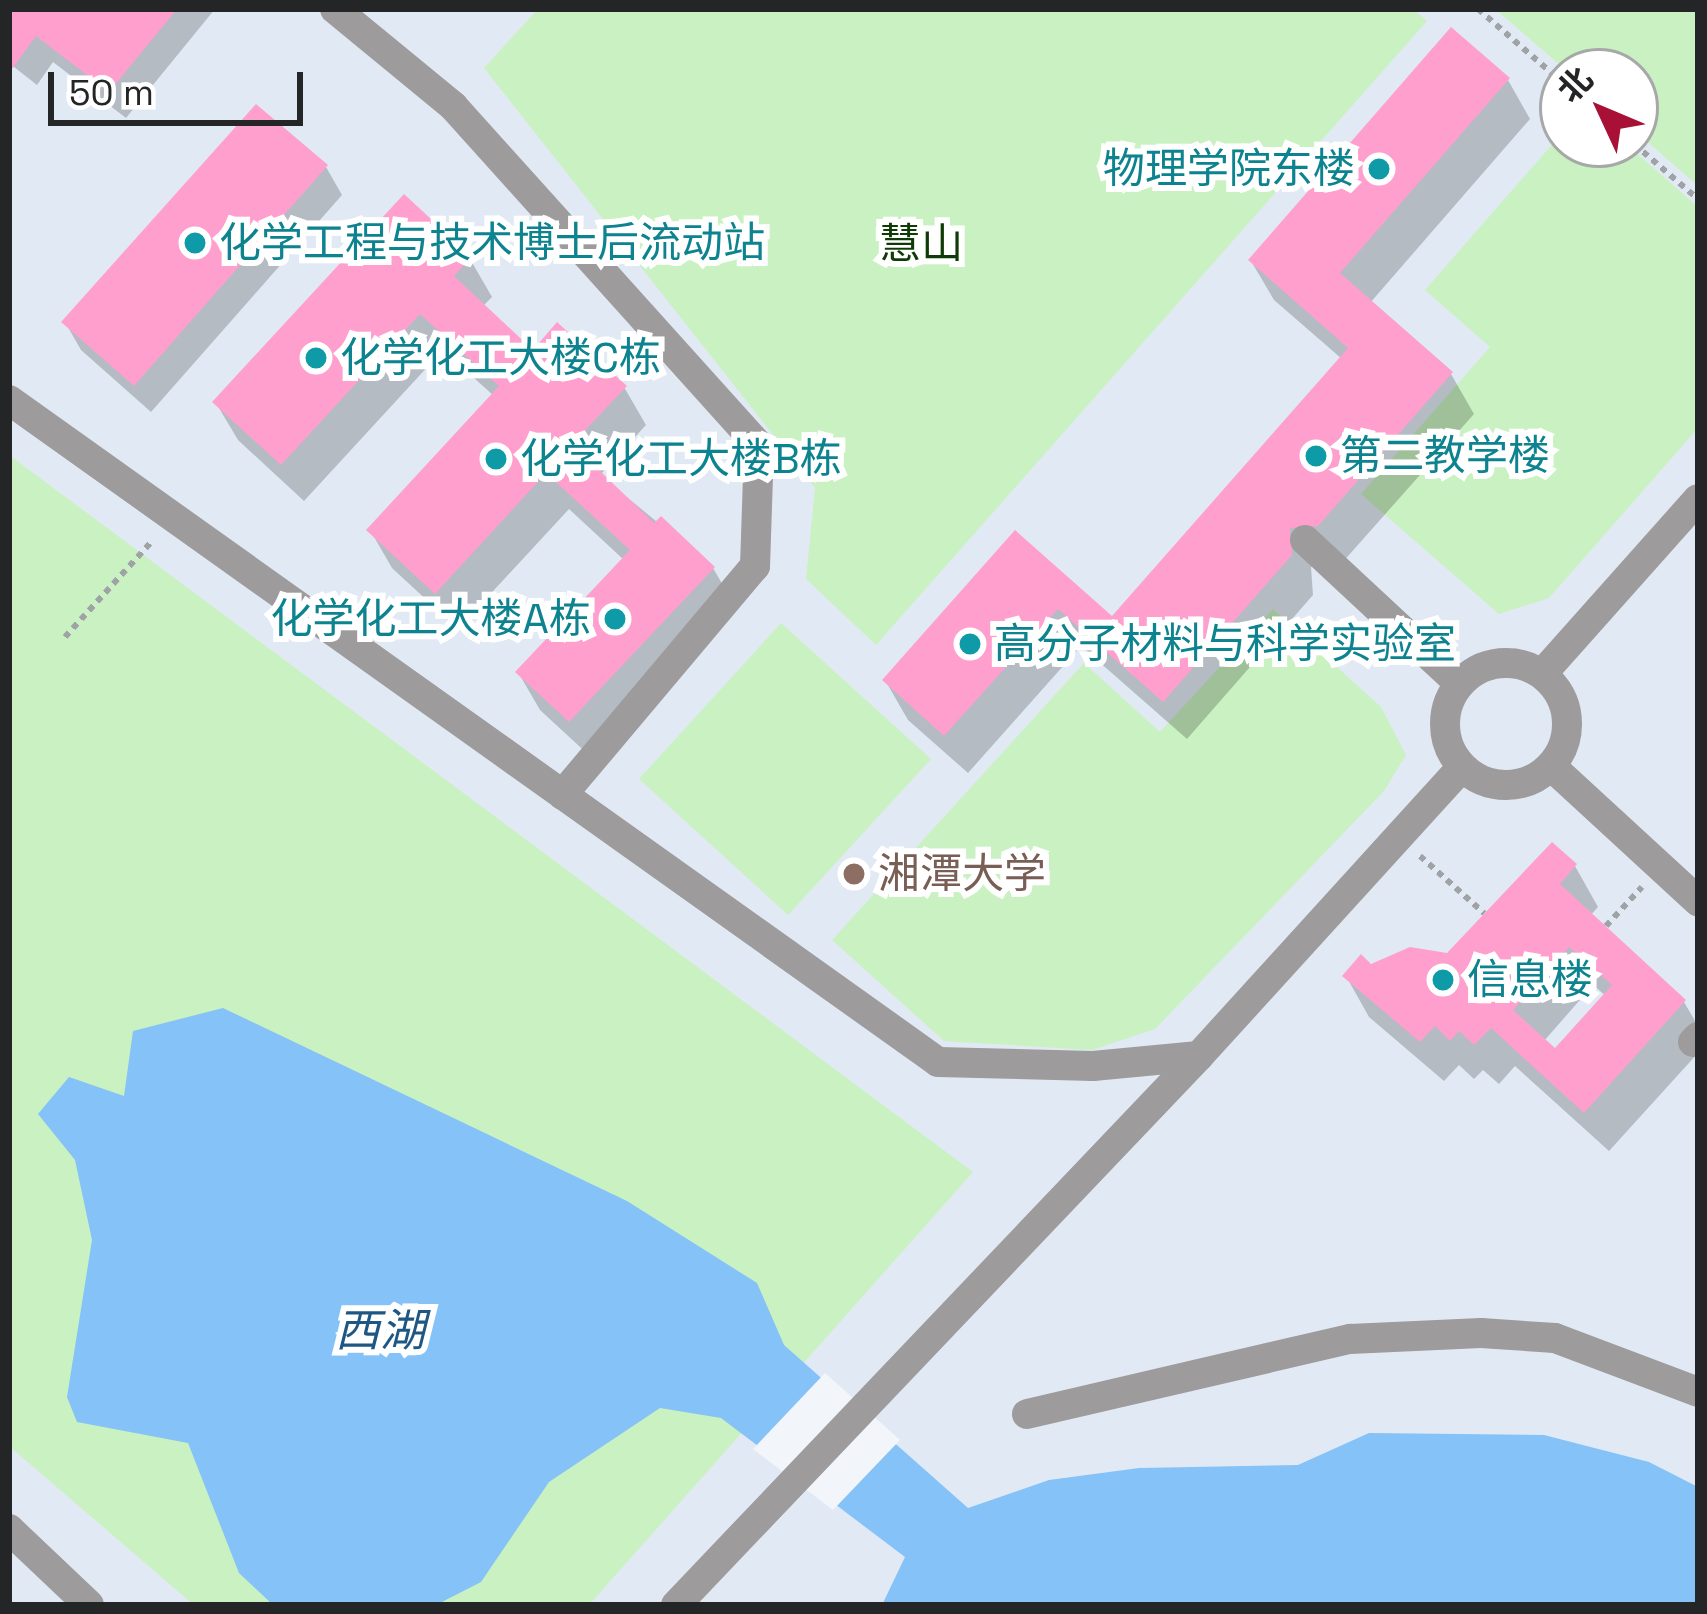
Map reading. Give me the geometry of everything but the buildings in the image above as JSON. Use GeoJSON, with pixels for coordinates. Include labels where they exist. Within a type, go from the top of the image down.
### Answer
{"type":"FeatureCollection","features":[{"type":"Feature","properties":{"kind":"street"},"geometry":{"type":"LineString","coordinates":[[334,9],[453,106],[759,446],[755,566],[562,795]]}},
{"type":"Feature","properties":{"kind":"street"},"geometry":{"type":"LineString","coordinates":[[9,400],[938,1062],[1094,1066],[1199,1057]]}},
{"type":"Feature","properties":{"kind":"street"},"geometry":{"type":"LineString","coordinates":[[1542,674],[1698,499]]}},
{"type":"Feature","properties":{"kind":"street"},"geometry":{"type":"LineString","coordinates":[[1305,541],[1459,682]]}},
{"type":"Feature","properties":{"kind":"street"},"geometry":{"type":"LineString","coordinates":[[1507,662],[1542,674],[1565,708],[1562,748],[1551,766],[1516,784],[1478,778],[1462,767],[1444,719],[1459,682],[1507,662]]}},
{"type":"Feature","properties":{"kind":"street"},"geometry":{"type":"LineString","coordinates":[[1551,766],[1698,902]]}},
{"type":"Feature","properties":{"kind":"street"},"geometry":{"type":"LineString","coordinates":[[676,1605],[1199,1057],[1462,767]]}},
{"type":"Feature","properties":{"kind":"street"},"geometry":{"type":"LineString","coordinates":[[1027,1414],[1349,1340],[1481,1333],[1555,1338],[1698,1392]]}},
{"type":"Feature","properties":{"kind":"street"},"geometry":{"type":"LineString","coordinates":[[9,1528],[89,1605]]}},
{"type":"Feature","properties":{"kind":"path"},"geometry":{"type":"LineString","coordinates":[[1478,9],[1539,61]]}},
{"type":"Feature","properties":{"kind":"path"},"geometry":{"type":"LineString","coordinates":[[1659,166],[1698,200]]}},
{"type":"Feature","properties":{"kind":"path"},"geometry":{"type":"LineString","coordinates":[[65,637],[154,538]]}},
{"type":"Feature","properties":{"kind":"path"},"geometry":{"type":"LineString","coordinates":[[1400,837],[1484,914]]}},
{"type":"Feature","properties":{"kind":"path"},"geometry":{"type":"LineString","coordinates":[[1606,926],[1660,866]]}},
{"type":"Feature","properties":{"kind":"shaded area","name":"湘潭大学"},"geometry":{"type":"Polygon","coordinates":[[[9,9],[1698,9],[1698,1605],[9,1605],[9,9]]]}},
{"type":"Feature","properties":{"kind":"green space","name":"慧山"},"geometry":{"type":"Polygon","coordinates":[[[538,9],[1413,9],[1427,21],[876,645],[806,579],[815,488],[484,68],[538,9]]]}},
{"type":"Feature","properties":{"kind":"green space"},"geometry":{"type":"Polygon","coordinates":[[[1495,9],[1698,9],[1698,186],[1659,152],[1659,48],[1540,48],[1495,9]]]}},
{"type":"Feature","properties":{"kind":"green space"},"geometry":{"type":"Polygon","coordinates":[[[1539,159],[1539,168],[1653,168],[1698,207],[1698,428],[1549,598],[1499,614],[1361,494],[1490,347],[1425,290],[1539,159]]]}},
{"type":"Feature","properties":{"kind":"green space"},"geometry":{"type":"Polygon","coordinates":[[[9,455],[973,1172],[589,1605],[194,1605],[9,1446],[9,455]]]}},
{"type":"Feature","properties":{"kind":"green space"},"geometry":{"type":"Polygon","coordinates":[[[1273,609],[1381,707],[1406,755],[1384,791],[1155,1029],[1092,1050],[944,1041],[832,940],[1084,663],[1160,732],[1273,609]]]}},
{"type":"Feature","properties":{"kind":"green space"},"geometry":{"type":"Polygon","coordinates":[[[781,623],[931,759],[788,915],[639,779],[781,623]]]}},
{"type":"Feature","properties":{"kind":"water","name":"西湖"},"geometry":{"type":"Polygon","coordinates":[[[223,1008],[627,1201],[757,1283],[784,1345],[968,1508],[1049,1480],[1139,1468],[1298,1465],[1369,1433],[1544,1435],[1649,1462],[1698,1487],[1698,1605],[882,1605],[905,1557],[721,1418],[660,1408],[549,1482],[481,1582],[436,1605],[273,1605],[239,1573],[188,1443],[77,1422],[67,1397],[92,1240],[75,1160],[38,1114],[69,1077],[124,1096],[133,1031],[223,1008]]]}},
{"type":"Feature","properties":{"kind":"pier"},"geometry":{"type":"Polygon","coordinates":[[[825,1373],[900,1440],[833,1510],[753,1449],[825,1373]]]}},
{"type":"Feature","properties":{"kind":"place","name":"物理学院东楼"},"geometry":{"type":"Point","coordinates":[1379,169]}},
{"type":"Feature","properties":{"kind":"place","name":"化学工程与技术博士后流动站"},"geometry":{"type":"Point","coordinates":[195,243]}},
{"type":"Feature","properties":{"kind":"place","name":"化学化工大楼C栋"},"geometry":{"type":"Point","coordinates":[316,358]}},
{"type":"Feature","properties":{"kind":"place","name":"第二教学楼"},"geometry":{"type":"Point","coordinates":[1316,456]}},
{"type":"Feature","properties":{"kind":"place","name":"化学化工大楼B栋"},"geometry":{"type":"Point","coordinates":[496,459]}},
{"type":"Feature","properties":{"kind":"place","name":"化学化工大楼A栋"},"geometry":{"type":"Point","coordinates":[615,619]}},
{"type":"Feature","properties":{"kind":"place","name":"高分子材料与科学实验室"},"geometry":{"type":"Point","coordinates":[970,644]}},
{"type":"Feature","properties":{"kind":"place","name":"湘潭大学"},"geometry":{"type":"Point","coordinates":[854,874]}},
{"type":"Feature","properties":{"kind":"place","name":"信息楼"},"geometry":{"type":"Point","coordinates":[1443,980]}}]}
